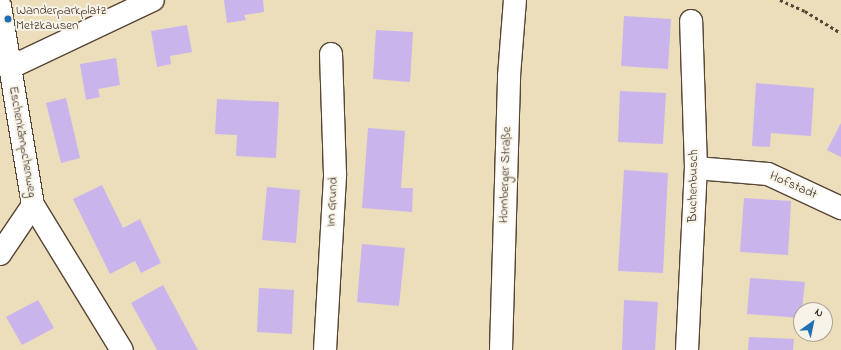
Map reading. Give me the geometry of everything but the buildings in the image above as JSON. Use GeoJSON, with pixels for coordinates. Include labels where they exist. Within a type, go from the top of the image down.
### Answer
{"type":"FeatureCollection","features":[{"type":"Feature","properties":{"kind":"street"},"geometry":{"type":"LineString","coordinates":[[9,68],[153,0]]}},
{"type":"Feature","properties":{"kind":"street","name":"Homberger Straße"},"geometry":{"type":"LineString","coordinates":[[500,350],[509,76],[514,0]]}},
{"type":"Feature","properties":{"kind":"street","name":"Eschenkämpchenweg"},"geometry":{"type":"LineString","coordinates":[[0,6],[9,68],[33,205],[122,350]]}},
{"type":"Feature","properties":{"kind":"street","name":"Buchenbusch"},"geometry":{"type":"LineString","coordinates":[[687,350],[696,168],[692,22]]}},
{"type":"Feature","properties":{"kind":"street","name":"Im Grund"},"geometry":{"type":"LineString","coordinates":[[325,350],[335,174],[331,54]]}},
{"type":"Feature","properties":{"kind":"street","name":"Hofstadt"},"geometry":{"type":"LineString","coordinates":[[696,168],[768,174],[841,208]]}},
{"type":"Feature","properties":{"kind":"street"},"geometry":{"type":"LineString","coordinates":[[0,254],[33,205]]}},
{"type":"Feature","properties":{"kind":"path"},"geometry":{"type":"LineString","coordinates":[[780,0],[805,11],[841,33]]}},
{"type":"Feature","properties":{"kind":"place","name":"Wanderparkplatz Metzkausen"},"geometry":{"type":"Point","coordinates":[8,19]}}]}
